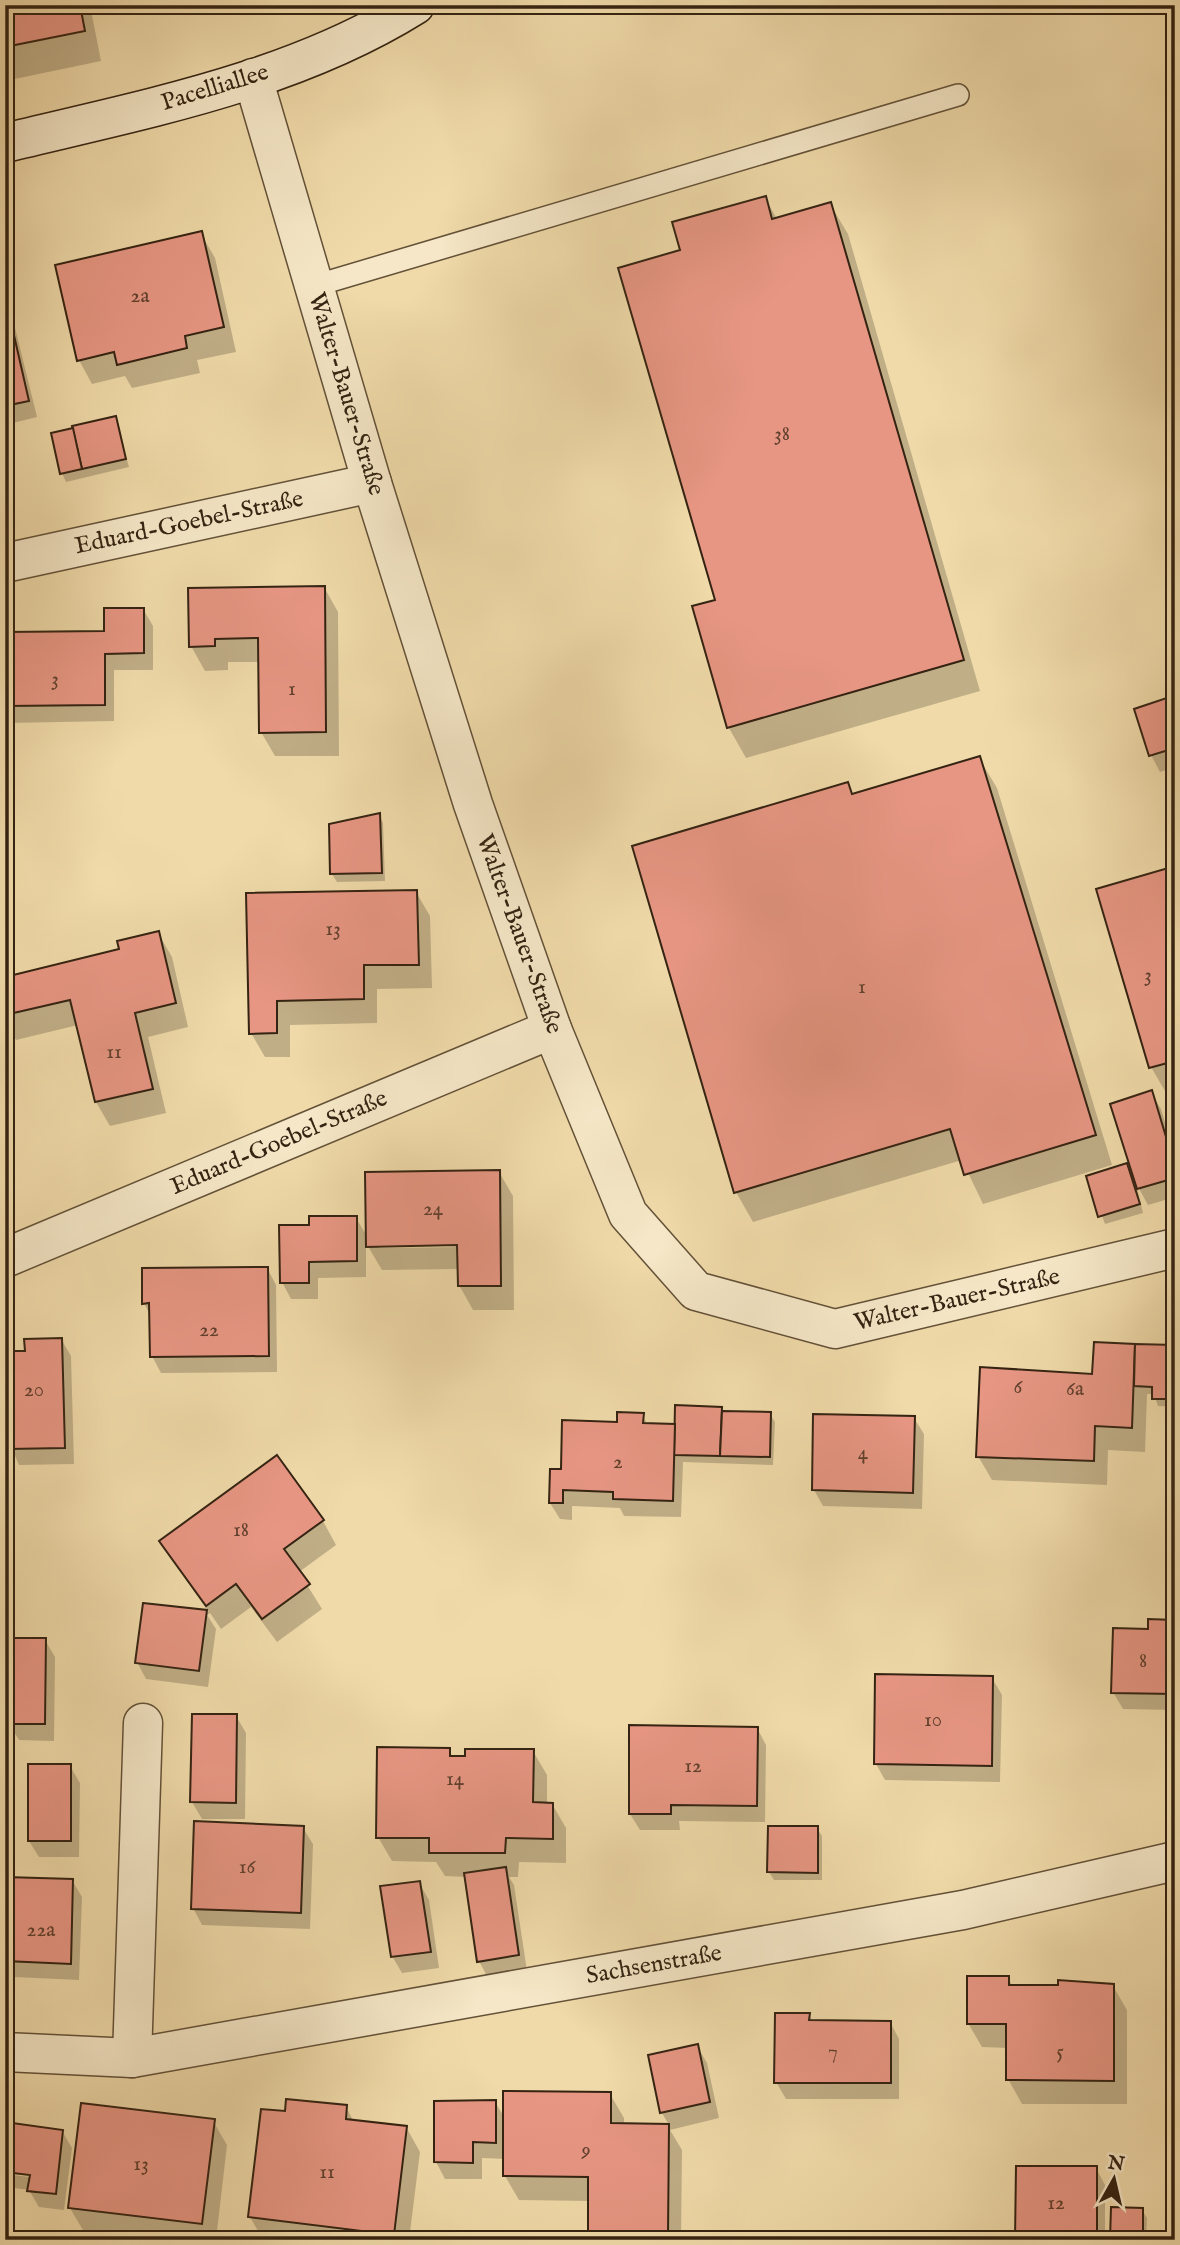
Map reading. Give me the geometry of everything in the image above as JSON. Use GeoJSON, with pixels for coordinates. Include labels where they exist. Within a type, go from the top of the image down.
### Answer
{"type":"FeatureCollection","features":[{"type":"Feature","properties":{"kind":"street","name":"Pacelliallee"},"geometry":{"type":"LineString","coordinates":[[5,143],[253,78],[336,48],[415,5]]}},
{"type":"Feature","properties":{"kind":"street","name":"Walter-Bauer-Straße"},"geometry":{"type":"LineString","coordinates":[[253,78],[372,483],[473,804],[552,1029],[628,1214],[696,1291],[835,1329],[1175,1248]]}},
{"type":"Feature","properties":{"kind":"street","name":"Eduard-Goebel-Straße"},"geometry":{"type":"LineString","coordinates":[[5,563],[372,483]]}},
{"type":"Feature","properties":{"kind":"street","name":"Eduard-Goebel-Straße"},"geometry":{"type":"LineString","coordinates":[[5,1258],[552,1029]]}},
{"type":"Feature","properties":{"kind":"street"},"geometry":{"type":"LineString","coordinates":[[132,2058],[143,1723]]}},
{"type":"Feature","properties":{"kind":"street","name":"Sachsenstraße"},"geometry":{"type":"LineString","coordinates":[[5,2052],[132,2058],[963,1910],[1175,1861]]}},
{"type":"Feature","properties":{"kind":"lane"},"geometry":{"type":"LineString","coordinates":[[314,286],[958,95]]}},
{"type":"Feature","properties":{"kind":"building"},"geometry":{"type":"Polygon","coordinates":[[[5,5],[80,5],[85,31],[5,47],[5,5]]]}},
{"type":"Feature","properties":{"kind":"building"},"geometry":{"type":"Polygon","coordinates":[[[766,196],[772,219],[831,202],[964,660],[727,728],[692,606],[715,600],[618,268],[680,250],[672,222],[766,196]]]}},
{"type":"Feature","properties":{"kind":"building"},"geometry":{"type":"Polygon","coordinates":[[[202,231],[224,327],[185,336],[187,348],[117,365],[114,352],[77,361],[55,265],[202,231]]]}},
{"type":"Feature","properties":{"kind":"building"},"geometry":{"type":"Polygon","coordinates":[[[5,296],[29,401],[5,406],[5,296]]]}},
{"type":"Feature","properties":{"kind":"building"},"geometry":{"type":"Polygon","coordinates":[[[116,416],[126,459],[82,469],[72,426],[116,416]]]}},
{"type":"Feature","properties":{"kind":"building"},"geometry":{"type":"Polygon","coordinates":[[[73,428],[82,469],[60,474],[51,433],[73,428]]]}},
{"type":"Feature","properties":{"kind":"building"},"geometry":{"type":"Polygon","coordinates":[[[325,586],[326,732],[259,733],[258,638],[215,639],[215,646],[189,647],[188,588],[325,586]]]}},
{"type":"Feature","properties":{"kind":"building"},"geometry":{"type":"Polygon","coordinates":[[[104,608],[144,608],[144,653],[105,654],[105,705],[5,706],[5,632],[104,631],[104,608]]]}},
{"type":"Feature","properties":{"kind":"building"},"geometry":{"type":"Polygon","coordinates":[[[1175,681],[1175,748],[1149,756],[1134,709],[1173,696],[1168,683],[1175,681]]]}},
{"type":"Feature","properties":{"kind":"building"},"geometry":{"type":"Polygon","coordinates":[[[980,756],[1096,1135],[964,1175],[950,1129],[734,1193],[632,846],[848,782],[852,794],[980,756]]]}},
{"type":"Feature","properties":{"kind":"building"},"geometry":{"type":"Polygon","coordinates":[[[380,813],[382,873],[330,874],[329,824],[380,813]]]}},
{"type":"Feature","properties":{"kind":"building"},"geometry":{"type":"Polygon","coordinates":[[[1175,866],[1175,1061],[1149,1068],[1096,889],[1175,866]]]}},
{"type":"Feature","properties":{"kind":"building"},"geometry":{"type":"Polygon","coordinates":[[[417,890],[419,965],[364,965],[364,999],[277,1001],[277,1033],[249,1034],[246,893],[417,890]]]}},
{"type":"Feature","properties":{"kind":"building"},"geometry":{"type":"Polygon","coordinates":[[[159,931],[176,1003],[135,1013],[153,1089],[95,1102],[70,1000],[5,1015],[5,977],[119,949],[117,941],[159,931]]]}},
{"type":"Feature","properties":{"kind":"building"},"geometry":{"type":"Polygon","coordinates":[[[1152,1090],[1175,1167],[1175,1178],[1137,1189],[1110,1104],[1152,1090]]]}},
{"type":"Feature","properties":{"kind":"building"},"geometry":{"type":"Polygon","coordinates":[[[1127,1163],[1140,1204],[1098,1217],[1086,1176],[1127,1163]]]}},
{"type":"Feature","properties":{"kind":"building"},"geometry":{"type":"Polygon","coordinates":[[[500,1170],[501,1286],[458,1286],[457,1245],[366,1247],[365,1172],[500,1170]]]}},
{"type":"Feature","properties":{"kind":"building"},"geometry":{"type":"Polygon","coordinates":[[[309,1216],[357,1216],[357,1261],[309,1262],[309,1283],[280,1283],[279,1225],[309,1225],[309,1216]]]}},
{"type":"Feature","properties":{"kind":"building"},"geometry":{"type":"Polygon","coordinates":[[[268,1267],[269,1356],[150,1357],[149,1303],[142,1304],[142,1268],[268,1267]]]}},
{"type":"Feature","properties":{"kind":"building"},"geometry":{"type":"Polygon","coordinates":[[[62,1338],[65,1448],[8,1449],[5,1351],[25,1351],[24,1339],[62,1338]]]}},
{"type":"Feature","properties":{"kind":"building"},"geometry":{"type":"Polygon","coordinates":[[[1094,1342],[1135,1344],[1132,1428],[1095,1426],[1094,1461],[976,1457],[980,1367],[1092,1374],[1094,1342]]]}},
{"type":"Feature","properties":{"kind":"building"},"geometry":{"type":"Polygon","coordinates":[[[1135,1344],[1175,1345],[1174,1399],[1152,1399],[1152,1387],[1134,1386],[1135,1344]]]}},
{"type":"Feature","properties":{"kind":"building"},"geometry":{"type":"Polygon","coordinates":[[[675,1405],[722,1407],[720,1456],[674,1455],[675,1405]]]}},
{"type":"Feature","properties":{"kind":"building"},"geometry":{"type":"Polygon","coordinates":[[[722,1411],[771,1412],[770,1457],[720,1456],[722,1411]]]}},
{"type":"Feature","properties":{"kind":"building"},"geometry":{"type":"Polygon","coordinates":[[[617,1412],[644,1413],[643,1423],[675,1424],[673,1501],[613,1499],[613,1492],[563,1490],[563,1503],[549,1503],[550,1469],[561,1469],[562,1420],[617,1422],[617,1412]]]}},
{"type":"Feature","properties":{"kind":"building"},"geometry":{"type":"Polygon","coordinates":[[[813,1414],[915,1416],[913,1493],[812,1490],[813,1414]]]}},
{"type":"Feature","properties":{"kind":"building"},"geometry":{"type":"Polygon","coordinates":[[[277,1455],[324,1520],[284,1549],[310,1584],[262,1619],[236,1584],[206,1606],[159,1541],[277,1455]]]}},
{"type":"Feature","properties":{"kind":"building"},"geometry":{"type":"Polygon","coordinates":[[[143,1603],[207,1610],[199,1671],[135,1663],[143,1603]]]}},
{"type":"Feature","properties":{"kind":"building"},"geometry":{"type":"Polygon","coordinates":[[[1148,1619],[1175,1620],[1175,1694],[1111,1693],[1113,1628],[1148,1629],[1148,1619]]]}},
{"type":"Feature","properties":{"kind":"building"},"geometry":{"type":"Polygon","coordinates":[[[5,1638],[46,1638],[45,1724],[7,1724],[5,1638]]]}},
{"type":"Feature","properties":{"kind":"building"},"geometry":{"type":"Polygon","coordinates":[[[875,1674],[993,1676],[992,1766],[874,1764],[875,1674]]]}},
{"type":"Feature","properties":{"kind":"building"},"geometry":{"type":"Polygon","coordinates":[[[192,1714],[237,1714],[236,1803],[190,1802],[192,1714]]]}},
{"type":"Feature","properties":{"kind":"building"},"geometry":{"type":"Polygon","coordinates":[[[629,1725],[758,1727],[757,1806],[671,1805],[671,1814],[629,1814],[629,1725]]]}},
{"type":"Feature","properties":{"kind":"building"},"geometry":{"type":"Polygon","coordinates":[[[377,1747],[450,1748],[450,1756],[465,1756],[465,1749],[534,1749],[533,1802],[553,1803],[553,1839],[506,1838],[505,1853],[429,1853],[429,1838],[376,1838],[377,1747]]]}},
{"type":"Feature","properties":{"kind":"building"},"geometry":{"type":"Polygon","coordinates":[[[28,1764],[71,1764],[71,1841],[28,1841],[28,1764]]]}},
{"type":"Feature","properties":{"kind":"building"},"geometry":{"type":"Polygon","coordinates":[[[194,1821],[304,1826],[301,1913],[191,1909],[194,1821]]]}},
{"type":"Feature","properties":{"kind":"building"},"geometry":{"type":"Polygon","coordinates":[[[768,1826],[818,1826],[818,1873],[767,1872],[768,1826]]]}},
{"type":"Feature","properties":{"kind":"building"},"geometry":{"type":"Polygon","coordinates":[[[506,1867],[519,1955],[477,1962],[464,1873],[506,1867]]]}},
{"type":"Feature","properties":{"kind":"building"},"geometry":{"type":"Polygon","coordinates":[[[5,1877],[73,1879],[71,1964],[5,1961],[5,1877]]]}},
{"type":"Feature","properties":{"kind":"building"},"geometry":{"type":"Polygon","coordinates":[[[420,1881],[431,1952],[391,1957],[380,1886],[420,1881]]]}},
{"type":"Feature","properties":{"kind":"building"},"geometry":{"type":"Polygon","coordinates":[[[967,1976],[1009,1976],[1009,1985],[1058,1985],[1058,1980],[1114,1984],[1114,2081],[1006,2080],[1006,2024],[967,2024],[967,1976]]]}},
{"type":"Feature","properties":{"kind":"building"},"geometry":{"type":"Polygon","coordinates":[[[775,2013],[810,2013],[809,2020],[891,2021],[891,2083],[774,2083],[775,2013]]]}},
{"type":"Feature","properties":{"kind":"building"},"geometry":{"type":"Polygon","coordinates":[[[698,2044],[710,2102],[660,2113],[648,2055],[698,2044]]]}},
{"type":"Feature","properties":{"kind":"building"},"geometry":{"type":"Polygon","coordinates":[[[503,2091],[611,2092],[611,2123],[669,2124],[668,2236],[588,2236],[588,2177],[503,2176],[503,2091]]]}},
{"type":"Feature","properties":{"kind":"building"},"geometry":{"type":"Polygon","coordinates":[[[286,2099],[347,2105],[346,2119],[407,2126],[394,2235],[248,2217],[261,2109],[285,2111],[286,2099]]]}},
{"type":"Feature","properties":{"kind":"building"},"geometry":{"type":"Polygon","coordinates":[[[496,2100],[496,2143],[473,2142],[473,2163],[434,2162],[434,2101],[496,2100]]]}},
{"type":"Feature","properties":{"kind":"building"},"geometry":{"type":"Polygon","coordinates":[[[81,2103],[215,2119],[202,2224],[68,2208],[81,2103]]]}},
{"type":"Feature","properties":{"kind":"building"},"geometry":{"type":"Polygon","coordinates":[[[5,2122],[63,2130],[56,2194],[27,2191],[30,2175],[5,2172],[5,2122]]]}},
{"type":"Feature","properties":{"kind":"building"},"geometry":{"type":"Polygon","coordinates":[[[1016,2166],[1097,2166],[1097,2240],[1015,2240],[1016,2166]]]}},
{"type":"Feature","properties":{"kind":"building"},"geometry":{"type":"Polygon","coordinates":[[[1111,2207],[1143,2208],[1143,2240],[1110,2240],[1111,2207]]]}}]}
